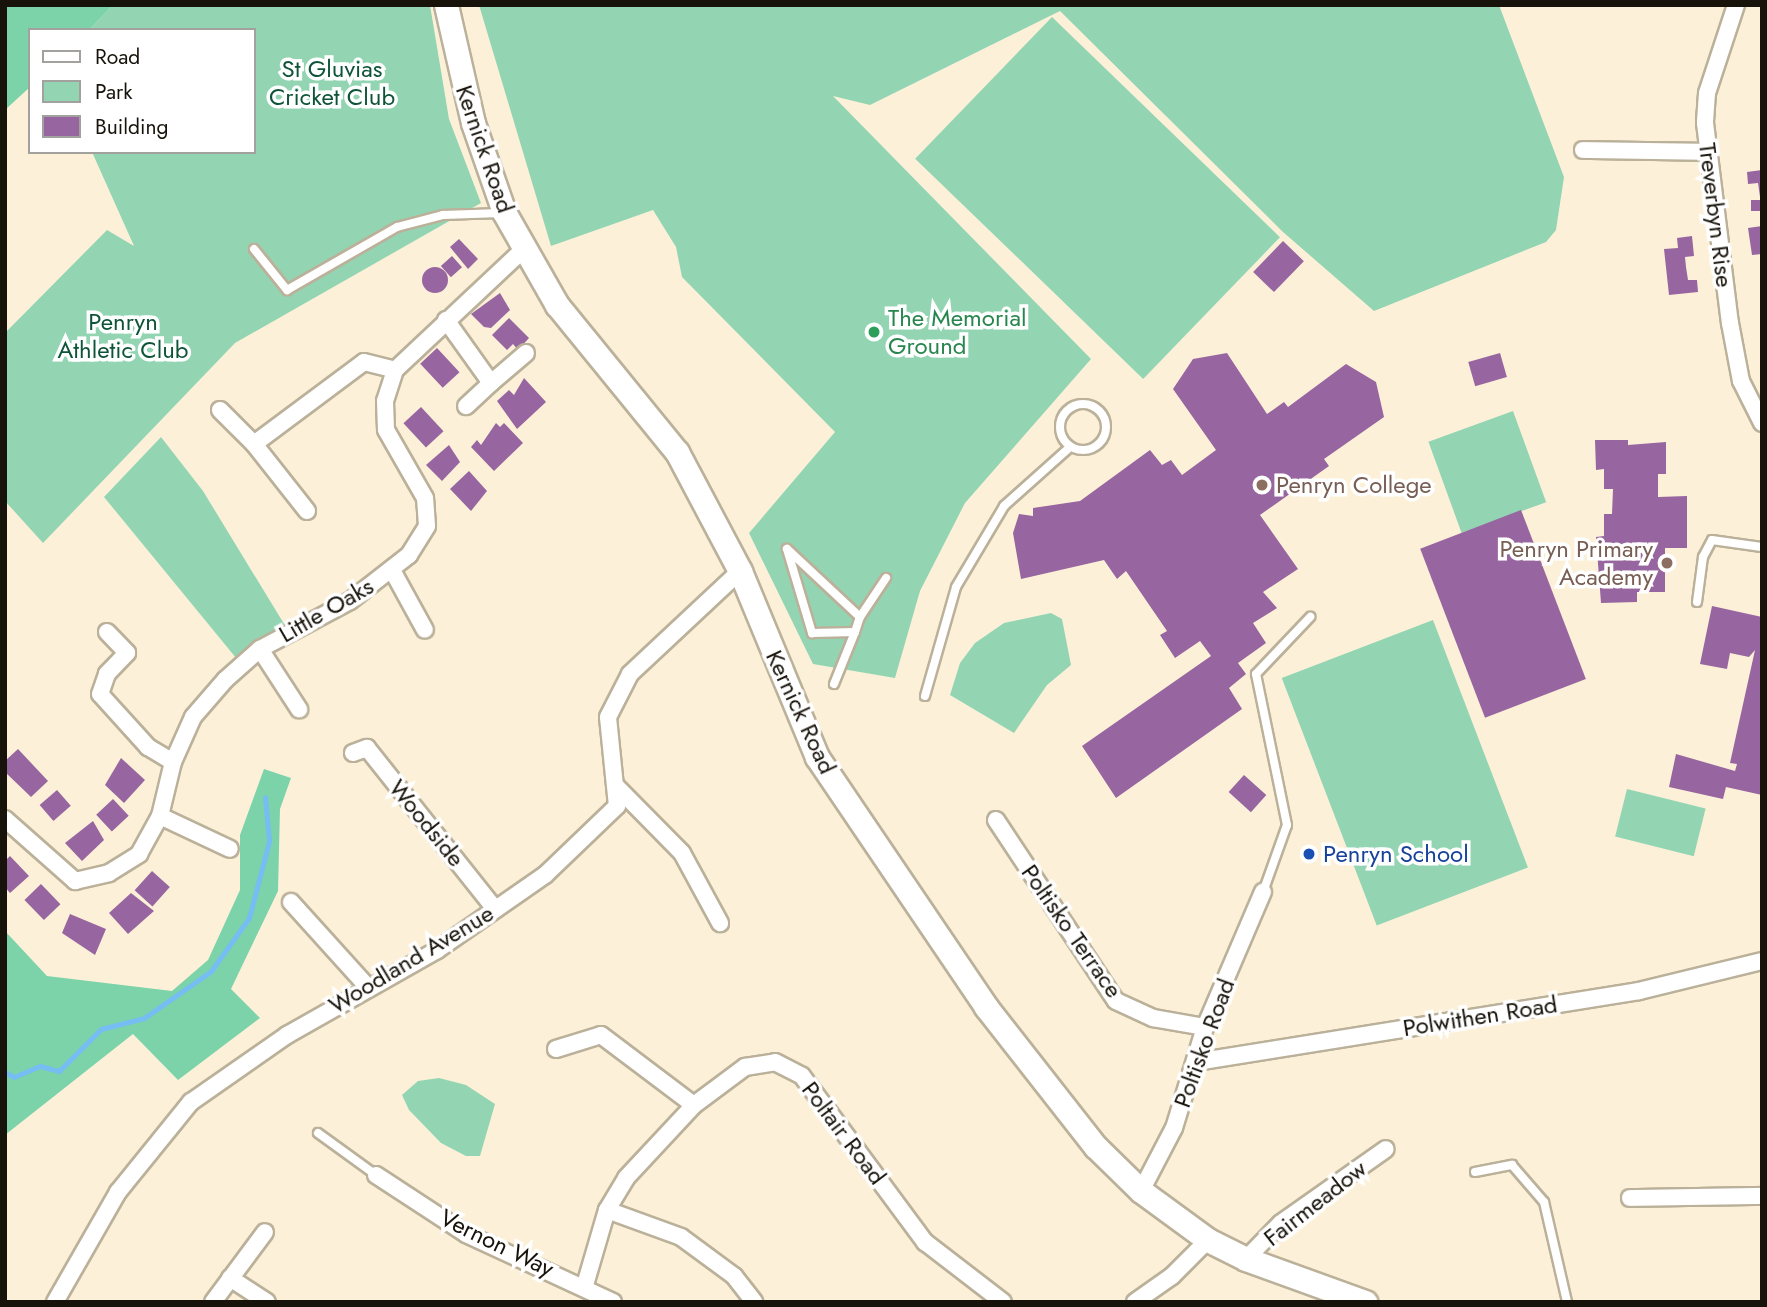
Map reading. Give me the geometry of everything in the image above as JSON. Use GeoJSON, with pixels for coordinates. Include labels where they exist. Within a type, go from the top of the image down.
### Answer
{"type":"FeatureCollection","features":[{"type":"Feature","properties":{"kind":"street","name":"Kernick Road"},"geometry":{"type":"LineString","coordinates":[[446,5],[473,123],[504,212],[524,249],[596,358],[677,452],[740,571],[817,757],[879,854],[1051,1093],[1140,1191],[1208,1240],[1246,1259],[1365,1302]]}},
{"type":"Feature","properties":{"kind":"street","name":"Treverbyn Rise"},"geometry":{"type":"LineString","coordinates":[[1736,5],[1707,93],[1708,152],[1732,334],[1741,381],[1762,423]]}},
{"type":"Feature","properties":{"kind":"street"},"geometry":{"type":"LineString","coordinates":[[1583,150],[1708,152]]}},
{"type":"Feature","properties":{"kind":"street","name":"Little Oaks"},"geometry":{"type":"LineString","coordinates":[[5,819],[75,881],[109,873],[139,854],[160,817],[173,762],[193,717],[260,649],[350,601],[409,555],[427,526],[425,498],[386,430],[385,401],[395,370],[524,249]]}},
{"type":"Feature","properties":{"kind":"street"},"geometry":{"type":"LineString","coordinates":[[446,320],[491,383]]}},
{"type":"Feature","properties":{"kind":"street"},"geometry":{"type":"LineString","coordinates":[[466,406],[526,353]]}},
{"type":"Feature","properties":{"kind":"street"},"geometry":{"type":"LineString","coordinates":[[254,444],[364,362],[395,370]]}},
{"type":"Feature","properties":{"kind":"street"},"geometry":{"type":"LineString","coordinates":[[220,410],[254,444],[307,511]]}},
{"type":"Feature","properties":{"kind":"street","name":"Little Oaks"},"geometry":{"type":"LineString","coordinates":[[392,570],[425,630]]}},
{"type":"Feature","properties":{"kind":"street","name":"Woodland Avenue"},"geometry":{"type":"LineString","coordinates":[[55,1302],[118,1192],[191,1102],[367,986],[437,950],[545,875],[617,806],[608,717],[630,674],[740,571]]}},
{"type":"Feature","properties":{"kind":"street"},"geometry":{"type":"LineString","coordinates":[[107,632],[127,653],[107,674],[100,694],[148,747],[173,762]]}},
{"type":"Feature","properties":{"kind":"street","name":"Little Oaks"},"geometry":{"type":"LineString","coordinates":[[260,649],[299,709]]}},
{"type":"Feature","properties":{"kind":"street","name":"Woodside"},"geometry":{"type":"LineString","coordinates":[[353,753],[367,748],[495,909]]}},
{"type":"Feature","properties":{"kind":"street"},"geometry":{"type":"LineString","coordinates":[[615,785],[682,853],[720,923]]}},
{"type":"Feature","properties":{"kind":"street"},"geometry":{"type":"LineString","coordinates":[[160,817],[230,849]]}},
{"type":"Feature","properties":{"kind":"street","name":"Poltisko Terrace"},"geometry":{"type":"LineString","coordinates":[[996,820],[1116,1000],[1153,1018],[1205,1027]]}},
{"type":"Feature","properties":{"kind":"street","name":"Poltisko Road"},"geometry":{"type":"LineString","coordinates":[[1140,1191],[1162,1156],[1196,1062],[1205,1027],[1263,892]]}},
{"type":"Feature","properties":{"kind":"street"},"geometry":{"type":"LineString","coordinates":[[290,902],[367,986]]}},
{"type":"Feature","properties":{"kind":"street","name":"Polwithen Road"},"geometry":{"type":"LineString","coordinates":[[1196,1062],[1639,991],[1762,961]]}},
{"type":"Feature","properties":{"kind":"street"},"geometry":{"type":"LineString","coordinates":[[556,1049],[601,1035],[694,1105]]}},
{"type":"Feature","properties":{"kind":"street","name":"Poltair Road"},"geometry":{"type":"LineString","coordinates":[[585,1285],[607,1210],[626,1178],[694,1105],[745,1067],[775,1062],[802,1076],[925,1242],[1003,1302]]}},
{"type":"Feature","properties":{"kind":"street","name":"Fairmeadow"},"geometry":{"type":"LineString","coordinates":[[1246,1259],[1281,1223],[1386,1149]]}},
{"type":"Feature","properties":{"kind":"street","name":"Vernon Way"},"geometry":{"type":"LineString","coordinates":[[376,1175],[466,1234],[585,1285]]}},
{"type":"Feature","properties":{"kind":"street"},"geometry":{"type":"LineString","coordinates":[[1630,1198],[1762,1196]]}},
{"type":"Feature","properties":{"kind":"street"},"geometry":{"type":"LineString","coordinates":[[607,1210],[681,1237],[734,1276],[754,1302]]}},
{"type":"Feature","properties":{"kind":"street"},"geometry":{"type":"LineString","coordinates":[[213,1302],[265,1231]]}},
{"type":"Feature","properties":{"kind":"street"},"geometry":{"type":"LineString","coordinates":[[1135,1302],[1172,1276],[1208,1240]]}},
{"type":"Feature","properties":{"kind":"street"},"geometry":{"type":"LineString","coordinates":[[230,1278],[267,1302]]}},
{"type":"Feature","properties":{"kind":"street"},"geometry":{"type":"LineString","coordinates":[[585,1285],[613,1302]]}},
{"type":"Feature","properties":{"kind":"lane"},"geometry":{"type":"LineString","coordinates":[[254,249],[287,290],[397,227],[443,215],[504,212]]}},
{"type":"Feature","properties":{"kind":"lane"},"geometry":{"type":"LineString","coordinates":[[925,696],[956,587],[1004,506],[1070,447],[1097,446],[1105,436],[1103,412],[1093,405],[1072,405],[1064,414],[1060,434],[1070,447]]}},
{"type":"Feature","properties":{"kind":"lane"},"geometry":{"type":"LineString","coordinates":[[1697,602],[1703,557],[1712,540],[1762,547]]}},
{"type":"Feature","properties":{"kind":"lane"},"geometry":{"type":"LineString","coordinates":[[855,632],[812,633],[787,550],[860,617]]}},
{"type":"Feature","properties":{"kind":"lane"},"geometry":{"type":"LineString","coordinates":[[834,684],[860,617],[886,578]]}},
{"type":"Feature","properties":{"kind":"lane"},"geometry":{"type":"LineString","coordinates":[[1263,892],[1287,825],[1255,674],[1310,617]]}},
{"type":"Feature","properties":{"kind":"lane"},"geometry":{"type":"LineString","coordinates":[[318,1133],[376,1175]]}},
{"type":"Feature","properties":{"kind":"lane"},"geometry":{"type":"LineString","coordinates":[[1475,1172],[1512,1165],[1544,1202],[1567,1302]]}},
{"type":"Feature","properties":{"kind":"green space"},"geometry":{"type":"Polygon","coordinates":[[[5,5],[113,5],[91,28],[28,28],[28,89],[5,110],[5,5]]]}},
{"type":"Feature","properties":{"kind":"green space","name":"Penryn Athletic Club"},"geometry":{"type":"Polygon","coordinates":[[[113,5],[430,5],[449,119],[481,203],[235,343],[43,543],[5,501],[5,333],[107,230],[134,246],[93,154],[256,154],[256,28],[91,28],[113,5]]]}},
{"type":"Feature","properties":{"kind":"green space"},"geometry":{"type":"Polygon","coordinates":[[[479,5],[1499,5],[1564,177],[1556,230],[1546,242],[1374,311],[1283,232],[1060,11],[870,105],[833,96],[1091,359],[965,503],[920,591],[895,678],[813,664],[749,533],[835,432],[682,277],[676,247],[653,210],[551,246],[479,5]]]}},
{"type":"Feature","properties":{"kind":"green space"},"geometry":{"type":"Polygon","coordinates":[[[1052,17],[1280,237],[1143,379],[915,159],[1052,17]]]}},
{"type":"Feature","properties":{"kind":"green space"},"geometry":{"type":"Polygon","coordinates":[[[1513,411],[1546,502],[1462,533],[1428,442],[1513,411]]]}},
{"type":"Feature","properties":{"kind":"green space"},"geometry":{"type":"Polygon","coordinates":[[[161,437],[203,491],[289,632],[241,664],[104,497],[161,437]]]}},
{"type":"Feature","properties":{"kind":"green space"},"geometry":{"type":"Polygon","coordinates":[[[1051,613],[1062,619],[1071,665],[1047,685],[1014,733],[950,695],[960,663],[975,643],[1004,623],[1051,613]]]}},
{"type":"Feature","properties":{"kind":"green space"},"geometry":{"type":"Polygon","coordinates":[[[1433,620],[1528,867],[1377,925],[1282,678],[1433,620]]]}},
{"type":"Feature","properties":{"kind":"green space"},"geometry":{"type":"Polygon","coordinates":[[[264,769],[291,778],[280,809],[278,891],[231,989],[260,1018],[178,1080],[133,1034],[5,1135],[5,931],[47,976],[172,991],[208,960],[240,890],[240,835],[264,769]]]}},
{"type":"Feature","properties":{"kind":"green space"},"geometry":{"type":"Polygon","coordinates":[[[1627,789],[1706,809],[1694,856],[1615,837],[1627,789]]]}},
{"type":"Feature","properties":{"kind":"green space"},"geometry":{"type":"Polygon","coordinates":[[[439,1078],[466,1085],[495,1104],[480,1156],[466,1156],[441,1143],[409,1110],[402,1095],[418,1081],[439,1078]]]}},
{"type":"Feature","properties":{"kind":"building"},"geometry":{"type":"Polygon","coordinates":[[[1762,170],[1760,197],[1758,183],[1748,184],[1747,172],[1762,170]]]}},
{"type":"Feature","properties":{"kind":"building"},"geometry":{"type":"Polygon","coordinates":[[[1751,200],[1762,200],[1762,211],[1751,211],[1751,200]]]}},
{"type":"Feature","properties":{"kind":"building"},"geometry":{"type":"Polygon","coordinates":[[[1762,226],[1762,254],[1752,255],[1748,228],[1762,226]]]}},
{"type":"Feature","properties":{"kind":"building"},"geometry":{"type":"Polygon","coordinates":[[[1692,236],[1694,256],[1685,257],[1686,267],[1688,280],[1697,280],[1698,292],[1669,295],[1664,249],[1678,248],[1677,238],[1692,236]]]}},
{"type":"Feature","properties":{"kind":"building"},"geometry":{"type":"Polygon","coordinates":[[[459,239],[478,259],[468,269],[450,247],[459,239]]]}},
{"type":"Feature","properties":{"kind":"building"},"geometry":{"type":"Polygon","coordinates":[[[1283,241],[1304,261],[1274,292],[1253,272],[1283,241]]]}},
{"type":"Feature","properties":{"kind":"building"},"geometry":{"type":"Polygon","coordinates":[[[452,256],[462,267],[451,277],[441,266],[452,256]]]}},
{"type":"Feature","properties":{"kind":"building"},"geometry":{"type":"Polygon","coordinates":[[[435,267],[444,271],[448,280],[444,289],[435,293],[426,289],[422,280],[426,271],[435,267]]]}},
{"type":"Feature","properties":{"kind":"building"},"geometry":{"type":"Polygon","coordinates":[[[500,293],[510,310],[491,328],[484,327],[471,314],[500,293]]]}},
{"type":"Feature","properties":{"kind":"building"},"geometry":{"type":"Polygon","coordinates":[[[509,318],[529,338],[518,350],[513,344],[507,350],[492,335],[509,318]]]}},
{"type":"Feature","properties":{"kind":"building"},"geometry":{"type":"Polygon","coordinates":[[[437,348],[460,372],[443,388],[420,364],[437,348]]]}},
{"type":"Feature","properties":{"kind":"building"},"geometry":{"type":"Polygon","coordinates":[[[1227,353],[1267,414],[1284,402],[1288,407],[1346,364],[1376,382],[1384,417],[1324,459],[1329,466],[1260,515],[1298,569],[1263,592],[1277,608],[1253,623],[1266,643],[1238,663],[1246,674],[1229,688],[1242,709],[1116,798],[1082,746],[1211,656],[1200,641],[1175,658],[1160,635],[1167,631],[1126,571],[1117,579],[1104,560],[1021,579],[1013,533],[1019,514],[1033,516],[1033,508],[1080,501],[1150,450],[1162,465],[1171,460],[1182,475],[1216,450],[1173,389],[1193,359],[1227,353]]]}},
{"type":"Feature","properties":{"kind":"building"},"geometry":{"type":"Polygon","coordinates":[[[1500,353],[1507,377],[1475,386],[1468,362],[1500,353]]]}},
{"type":"Feature","properties":{"kind":"building"},"geometry":{"type":"Polygon","coordinates":[[[524,378],[546,402],[517,429],[497,401],[509,390],[514,395],[524,378]]]}},
{"type":"Feature","properties":{"kind":"building"},"geometry":{"type":"Polygon","coordinates":[[[421,407],[444,431],[426,448],[403,423],[421,407]]]}},
{"type":"Feature","properties":{"kind":"building"},"geometry":{"type":"Polygon","coordinates":[[[496,423],[500,427],[504,423],[523,443],[494,471],[471,447],[477,440],[481,445],[496,423]]]}},
{"type":"Feature","properties":{"kind":"building"},"geometry":{"type":"Polygon","coordinates":[[[1595,440],[1628,440],[1628,445],[1666,442],[1666,474],[1658,474],[1658,497],[1687,496],[1687,548],[1665,548],[1665,592],[1637,592],[1637,602],[1601,603],[1596,537],[1604,536],[1604,514],[1612,514],[1613,489],[1604,489],[1604,469],[1596,470],[1595,440]]]}},
{"type":"Feature","properties":{"kind":"building"},"geometry":{"type":"Polygon","coordinates":[[[449,445],[460,462],[442,481],[426,465],[449,445]]]}},
{"type":"Feature","properties":{"kind":"building"},"geometry":{"type":"Polygon","coordinates":[[[469,471],[487,491],[471,511],[450,489],[469,471]]]}},
{"type":"Feature","properties":{"kind":"building"},"geometry":{"type":"Polygon","coordinates":[[[1521,510],[1586,679],[1485,718],[1420,549],[1521,510]]]}},
{"type":"Feature","properties":{"kind":"building"},"geometry":{"type":"Polygon","coordinates":[[[1712,606],[1762,617],[1762,795],[1726,787],[1723,799],[1669,787],[1676,754],[1735,771],[1737,764],[1730,763],[1755,650],[1749,657],[1730,653],[1727,669],[1700,664],[1712,606]]]}},
{"type":"Feature","properties":{"kind":"building"},"geometry":{"type":"Polygon","coordinates":[[[18,749],[48,781],[31,797],[5,772],[5,761],[18,749]]]}},
{"type":"Feature","properties":{"kind":"building"},"geometry":{"type":"Polygon","coordinates":[[[121,758],[145,780],[124,803],[105,785],[121,758]]]}},
{"type":"Feature","properties":{"kind":"building"},"geometry":{"type":"Polygon","coordinates":[[[1244,775],[1266,795],[1251,812],[1229,792],[1244,775]]]}},
{"type":"Feature","properties":{"kind":"building"},"geometry":{"type":"Polygon","coordinates":[[[57,790],[71,806],[53,821],[40,805],[57,790]]]}},
{"type":"Feature","properties":{"kind":"building"},"geometry":{"type":"Polygon","coordinates":[[[113,799],[129,816],[112,832],[96,815],[113,799]]]}},
{"type":"Feature","properties":{"kind":"building"},"geometry":{"type":"Polygon","coordinates":[[[93,821],[104,840],[82,861],[65,843],[93,821]]]}},
{"type":"Feature","properties":{"kind":"building"},"geometry":{"type":"Polygon","coordinates":[[[10,856],[29,876],[10,893],[5,887],[5,861],[10,856]]]}},
{"type":"Feature","properties":{"kind":"building"},"geometry":{"type":"Polygon","coordinates":[[[152,871],[170,887],[152,906],[135,890],[152,871]]]}},
{"type":"Feature","properties":{"kind":"building"},"geometry":{"type":"Polygon","coordinates":[[[41,884],[60,904],[44,920],[24,900],[41,884]]]}},
{"type":"Feature","properties":{"kind":"building"},"geometry":{"type":"Polygon","coordinates":[[[131,893],[154,911],[128,934],[109,913],[131,893]]]}},
{"type":"Feature","properties":{"kind":"building"},"geometry":{"type":"Polygon","coordinates":[[[70,914],[106,929],[95,955],[62,933],[70,914]]]}},
{"type":"Feature","properties":{"kind":"waterway"},"geometry":{"type":"LineString","coordinates":[[5,1072],[14,1077],[40,1066],[59,1071],[101,1029],[144,1018],[211,971],[249,918],[269,841],[265,797]]}},
{"type":"Feature","properties":{"kind":"place","name":"The Memorial Ground"},"geometry":{"type":"Point","coordinates":[874,332]}},
{"type":"Feature","properties":{"kind":"place","name":"Penryn College"},"geometry":{"type":"Point","coordinates":[1262,485]}},
{"type":"Feature","properties":{"kind":"place","name":"Penryn Primary Academy"},"geometry":{"type":"Point","coordinates":[1667,563]}},
{"type":"Feature","properties":{"kind":"place","name":"Penryn School"},"geometry":{"type":"Point","coordinates":[1309,854]}},
{"type":"Feature","properties":{"kind":"park label","name":"St Gluvias Cricket Club"},"geometry":{"type":"Point","coordinates":[332,83]}}]}
